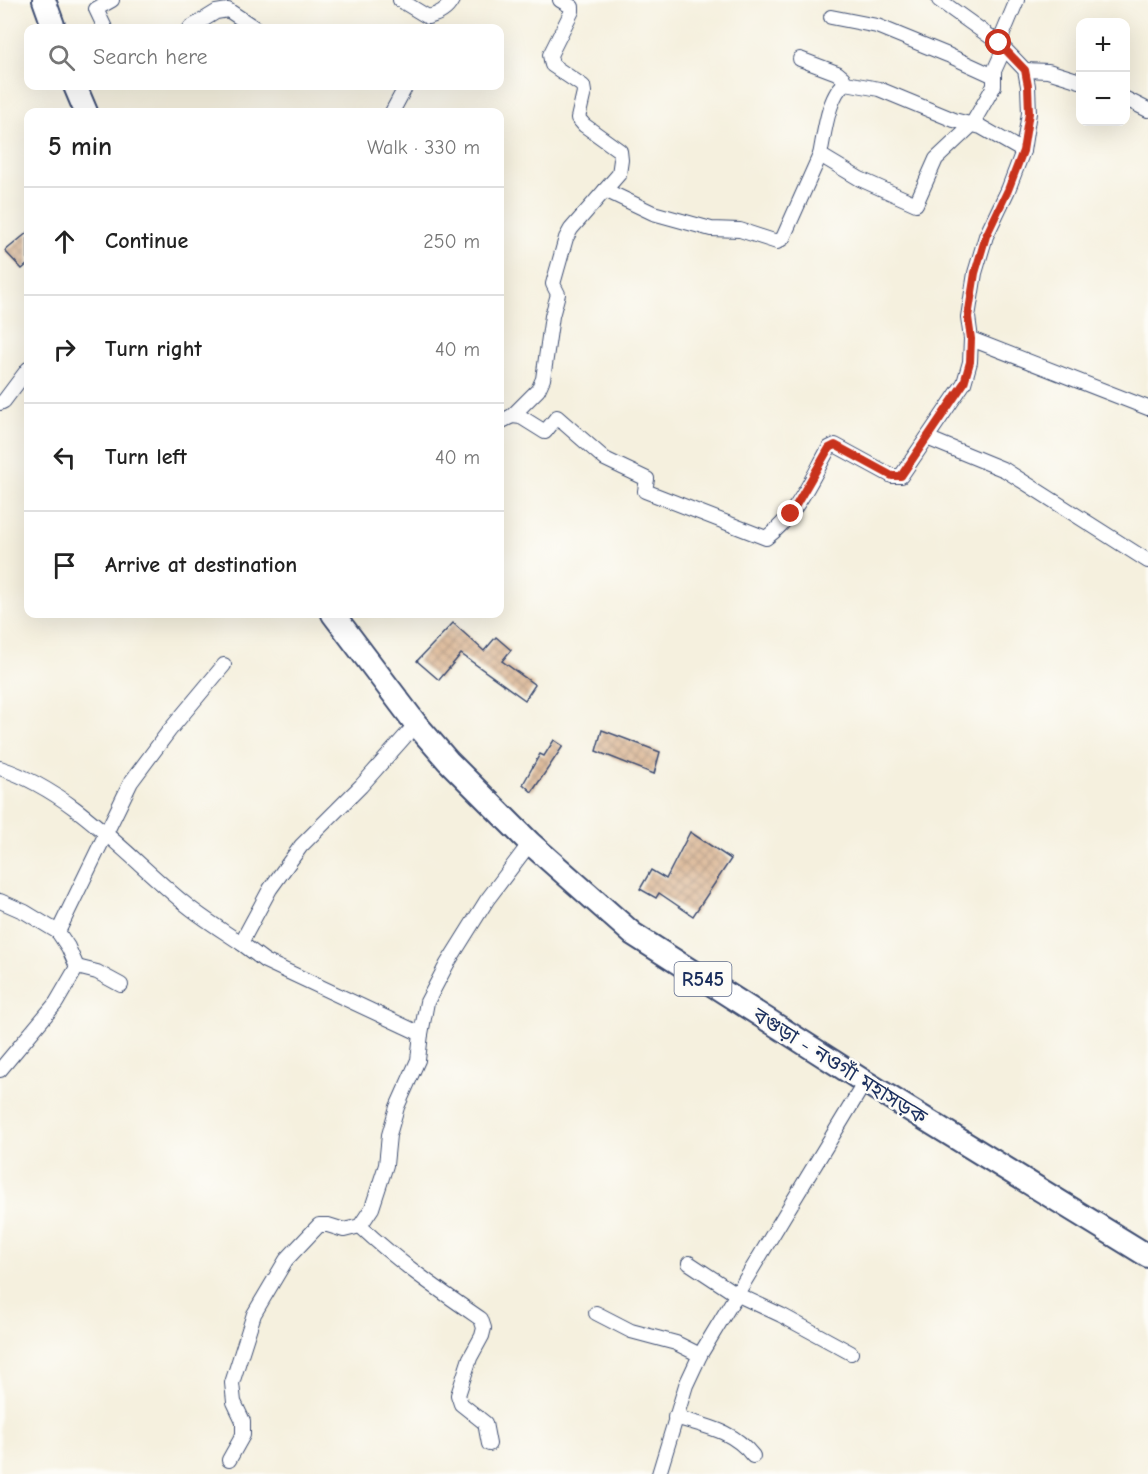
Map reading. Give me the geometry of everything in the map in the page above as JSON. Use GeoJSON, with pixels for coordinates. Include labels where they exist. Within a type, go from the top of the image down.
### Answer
{"type":"FeatureCollection","features":[{"type":"Feature","properties":{"kind":"main road"},"geometry":{"type":"LineString","coordinates":[[44,0],[53,24]]}},
{"type":"Feature","properties":{"kind":"main road"},"geometry":{"type":"LineString","coordinates":[[77,90],[84,108]]}},
{"type":"Feature","properties":{"kind":"main road","name":"বগুড়া - নওগাঁ মহাসড়ক"},"geometry":{"type":"LineString","coordinates":[[336,618],[416,724],[448,762],[530,843],[633,934],[864,1082],[1148,1256]]}},
{"type":"Feature","properties":{"kind":"street"},"geometry":{"type":"LineString","coordinates":[[103,24],[96,9],[112,0]]}},
{"type":"Feature","properties":{"kind":"street"},"geometry":{"type":"LineString","coordinates":[[400,0],[419,14],[428,17],[449,7],[452,0]]}},
{"type":"Feature","properties":{"kind":"street"},"geometry":{"type":"LineString","coordinates":[[506,419],[538,390],[543,378],[552,316],[558,294],[553,285],[566,238],[619,174],[621,160],[620,151],[578,118],[585,92],[584,86],[552,64],[550,60],[550,55],[572,11],[572,7],[560,0]]}},
{"type":"Feature","properties":{"kind":"street"},"geometry":{"type":"LineString","coordinates":[[506,419],[521,417],[545,432],[557,417],[605,459],[647,478],[645,491],[766,538],[777,530],[791,514],[829,448],[835,445],[892,476],[901,476],[964,383],[970,362],[971,339],[968,317],[975,273],[986,236],[1008,190],[1023,151],[1029,113],[1025,70],[1002,46],[939,0]]}},
{"type":"Feature","properties":{"kind":"street"},"geometry":{"type":"LineString","coordinates":[[820,156],[860,179],[916,204],[936,159],[971,126],[994,86],[994,76],[1002,46],[1017,0]]}},
{"type":"Feature","properties":{"kind":"street"},"geometry":{"type":"LineString","coordinates":[[196,24],[216,12],[228,10],[249,24]]}},
{"type":"Feature","properties":{"kind":"street"},"geometry":{"type":"LineString","coordinates":[[418,24],[419,14]]}},
{"type":"Feature","properties":{"kind":"street"},"geometry":{"type":"LineString","coordinates":[[831,17],[877,26],[994,76]]}},
{"type":"Feature","properties":{"kind":"street"},"geometry":{"type":"LineString","coordinates":[[800,59],[837,73],[843,78],[844,83]]}},
{"type":"Feature","properties":{"kind":"street"},"geometry":{"type":"LineString","coordinates":[[1025,70],[1048,71],[1076,80]]}},
{"type":"Feature","properties":{"kind":"street"},"geometry":{"type":"LineString","coordinates":[[605,190],[653,213],[711,229],[740,230],[777,242],[783,237],[820,156],[828,114],[844,83]]}},
{"type":"Feature","properties":{"kind":"street"},"geometry":{"type":"LineString","coordinates":[[844,83],[879,89],[941,115],[971,126],[981,127],[1023,151]]}},
{"type":"Feature","properties":{"kind":"street"},"geometry":{"type":"LineString","coordinates":[[394,108],[404,90]]}},
{"type":"Feature","properties":{"kind":"street"},"geometry":{"type":"LineString","coordinates":[[1130,102],[1148,111]]}},
{"type":"Feature","properties":{"kind":"street"},"geometry":{"type":"LineString","coordinates":[[971,339],[1148,408]]}},
{"type":"Feature","properties":{"kind":"street"},"geometry":{"type":"LineString","coordinates":[[0,403],[24,374]]}},
{"type":"Feature","properties":{"kind":"street"},"geometry":{"type":"LineString","coordinates":[[927,438],[1005,470],[1148,561]]}},
{"type":"Feature","properties":{"kind":"street"},"geometry":{"type":"LineString","coordinates":[[58,932],[131,782],[169,731],[224,665]]}},
{"type":"Feature","properties":{"kind":"street"},"geometry":{"type":"LineString","coordinates":[[241,943],[270,889],[301,846],[361,786],[416,724]]}},
{"type":"Feature","properties":{"kind":"street"},"geometry":{"type":"LineString","coordinates":[[0,768],[13,772],[63,799],[186,905],[265,960],[421,1034]]}},
{"type":"Feature","properties":{"kind":"street"},"geometry":{"type":"LineString","coordinates":[[230,1460],[243,1435],[243,1421],[234,1402],[232,1383],[254,1314],[286,1260],[319,1225],[344,1230],[360,1226],[372,1208],[386,1165],[389,1135],[397,1107],[418,1060],[428,1002],[447,964],[487,900],[530,843]]}},
{"type":"Feature","properties":{"kind":"street"},"geometry":{"type":"LineString","coordinates":[[0,901],[25,912],[58,932],[77,967]]}},
{"type":"Feature","properties":{"kind":"street"},"geometry":{"type":"LineString","coordinates":[[77,967],[97,972],[122,985]]}},
{"type":"Feature","properties":{"kind":"street"},"geometry":{"type":"LineString","coordinates":[[0,1070],[56,1003],[77,967]]}},
{"type":"Feature","properties":{"kind":"street"},"geometry":{"type":"LineString","coordinates":[[659,1474],[686,1385],[700,1355],[864,1082]]}},
{"type":"Feature","properties":{"kind":"street"},"geometry":{"type":"LineString","coordinates":[[360,1226],[424,1281],[481,1319],[484,1328],[482,1336],[470,1358],[458,1395],[461,1404],[485,1423],[489,1444]]}},
{"type":"Feature","properties":{"kind":"street"},"geometry":{"type":"LineString","coordinates":[[689,1263],[736,1294],[781,1315],[850,1353]]}},
{"type":"Feature","properties":{"kind":"street"},"geometry":{"type":"LineString","coordinates":[[596,1313],[631,1331],[676,1343],[700,1355]]}},
{"type":"Feature","properties":{"kind":"street"},"geometry":{"type":"LineString","coordinates":[[675,1417],[725,1432],[745,1446],[753,1456]]}},
{"type":"Feature","properties":{"kind":"building"},"geometry":{"type":"Polygon","coordinates":[[[24,235],[24,267],[22,269],[5,251],[24,235]]]}},
{"type":"Feature","properties":{"kind":"building"},"geometry":{"type":"Polygon","coordinates":[[[453,623],[484,651],[496,637],[511,650],[502,661],[535,685],[525,700],[461,654],[439,680],[417,661],[453,623]]]}},
{"type":"Feature","properties":{"kind":"building"},"geometry":{"type":"Polygon","coordinates":[[[602,730],[660,752],[654,774],[596,751],[602,730]]]}},
{"type":"Feature","properties":{"kind":"building"},"geometry":{"type":"Polygon","coordinates":[[[554,740],[563,746],[532,792],[523,784],[540,754],[544,756],[554,740]]]}},
{"type":"Feature","properties":{"kind":"building"},"geometry":{"type":"Polygon","coordinates":[[[690,832],[731,859],[693,916],[659,893],[656,898],[640,889],[651,870],[666,879],[690,832]]]}},
{"type":"Feature","properties":{"kind":"route"},"geometry":{"type":"LineString","coordinates":[[791,514],[829,448],[835,445],[892,476],[901,476],[964,383],[970,362],[971,339],[968,317],[975,273],[986,236],[1008,190],[1023,151],[1029,113],[1025,70],[999,43]]}}]}
